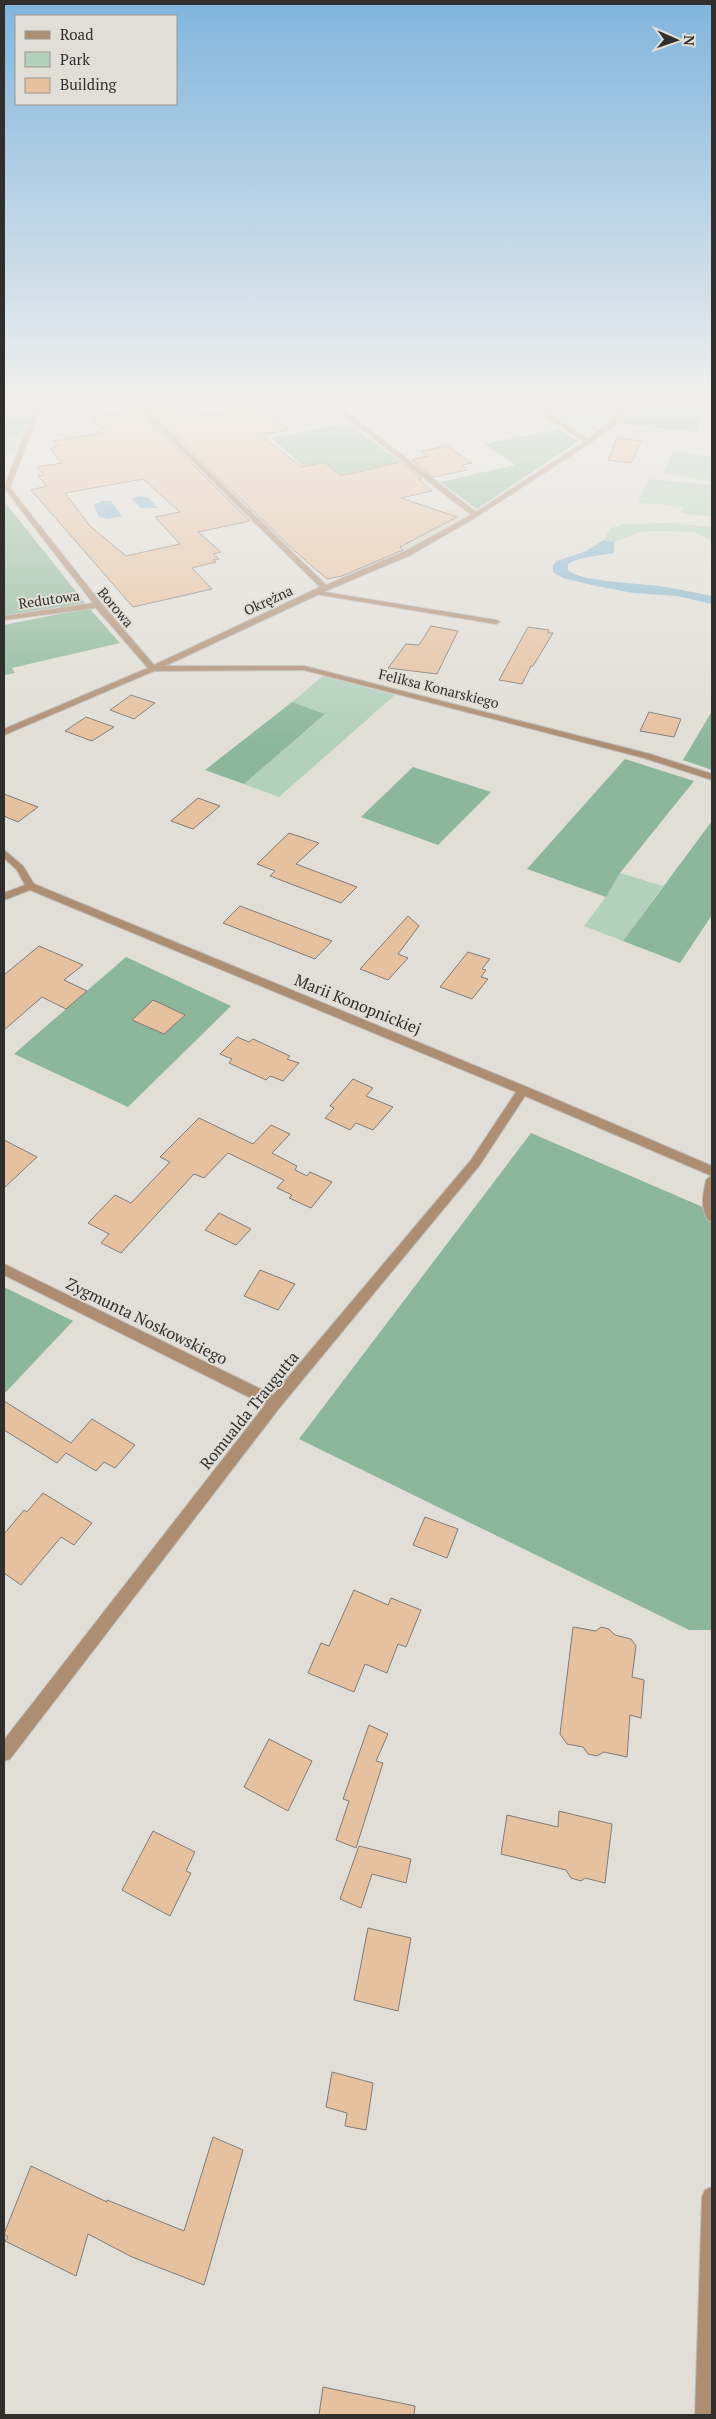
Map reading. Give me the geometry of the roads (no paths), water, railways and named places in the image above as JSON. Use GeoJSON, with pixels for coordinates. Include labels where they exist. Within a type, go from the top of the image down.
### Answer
{"type":"FeatureCollection","features":[{"type":"Feature","properties":{"kind":"street","name":"Borowa"},"geometry":{"type":"LineString","coordinates":[[31,519],[98,605],[154,669]]}},
{"type":"Feature","properties":{"kind":"street"},"geometry":{"type":"LineString","coordinates":[[255,519],[325,588]]}},
{"type":"Feature","properties":{"kind":"street","name":"Okrężna"},"geometry":{"type":"LineString","coordinates":[[4,732],[154,669],[315,592],[408,553],[469,519]]}},
{"type":"Feature","properties":{"kind":"street"},"geometry":{"type":"LineString","coordinates":[[315,592],[496,622]]}},
{"type":"Feature","properties":{"kind":"street","name":"Redutowa"},"geometry":{"type":"LineString","coordinates":[[4,618],[98,605]]}},
{"type":"Feature","properties":{"kind":"street","name":"Feliksa Konarskiego"},"geometry":{"type":"LineString","coordinates":[[154,669],[304,668],[640,754],[712,777]]}},
{"type":"Feature","properties":{"kind":"street"},"geometry":{"type":"LineString","coordinates":[[4,853],[18,863],[26,875],[30,886],[4,897]]}},
{"type":"Feature","properties":{"kind":"street","name":"Marii Konopnickiej"},"geometry":{"type":"LineString","coordinates":[[30,886],[523,1090],[712,1171]]}},
{"type":"Feature","properties":{"kind":"street","name":"Romualda Traugutta"},"geometry":{"type":"LineString","coordinates":[[4,1753],[275,1404],[475,1163],[523,1090]]}},
{"type":"Feature","properties":{"kind":"street"},"geometry":{"type":"LineString","coordinates":[[712,1180],[708,1201],[712,1217]]}},
{"type":"Feature","properties":{"kind":"street","name":"Zygmunta Noskowskiego"},"geometry":{"type":"LineString","coordinates":[[4,1269],[275,1404]]}},
{"type":"Feature","properties":{"kind":"street"},"geometry":{"type":"LineString","coordinates":[[706,2415],[712,2197]]}},
{"type":"Feature","properties":{"kind":"water"},"geometry":{"type":"Polygon","coordinates":[[[604,540],[614,542],[614,553],[574,561],[568,564],[568,570],[597,580],[659,586],[712,596],[712,604],[677,596],[633,593],[596,586],[563,578],[553,572],[553,565],[557,561],[586,551],[604,540]]]}}]}
